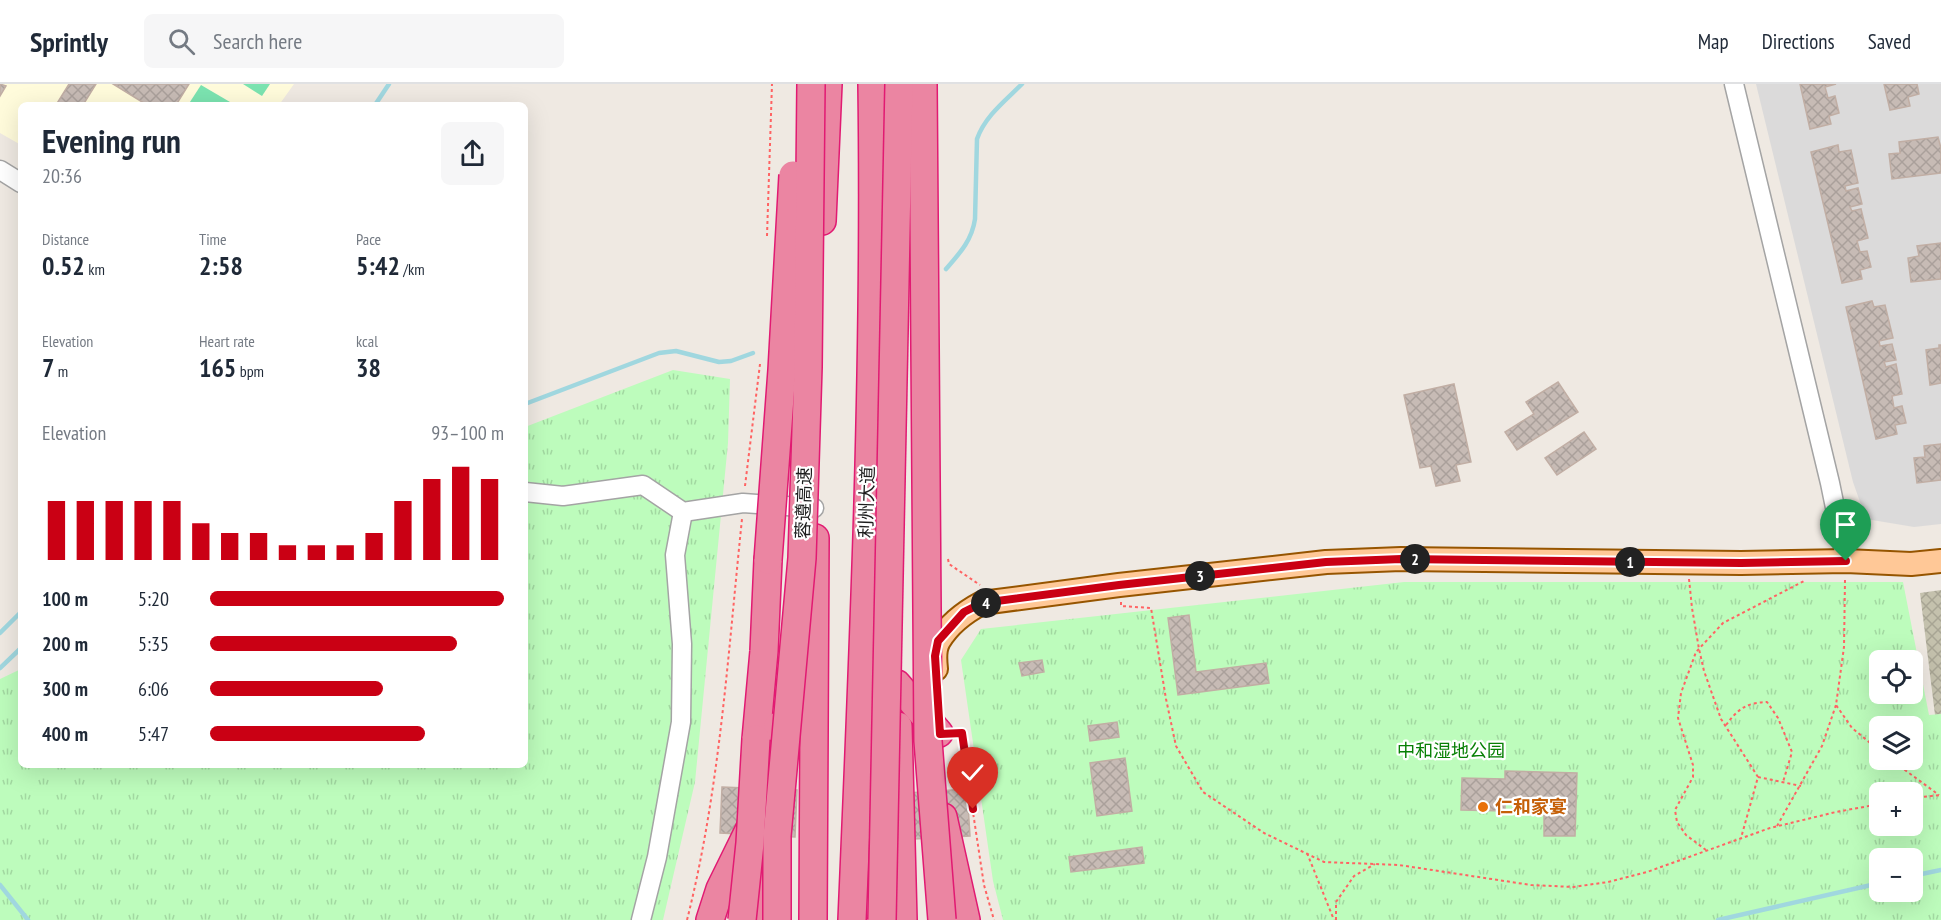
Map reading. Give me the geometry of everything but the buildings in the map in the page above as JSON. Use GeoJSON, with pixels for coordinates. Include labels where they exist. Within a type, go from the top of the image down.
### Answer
{"type":"FeatureCollection","features":[{"type":"Feature","properties":{"kind":"highway"},"geometry":{"type":"LineString","coordinates":[[742,920],[764,651],[799,84]]}},
{"type":"Feature","properties":{"kind":"highway","name":"蓉遵高速"},"geometry":{"type":"LineString","coordinates":[[777,920],[777,836],[802,558],[808,366],[811,84]]}},
{"type":"Feature","properties":{"kind":"highway"},"geometry":{"type":"LineString","coordinates":[[813,920],[814,552],[819,302],[828,84]]}},
{"type":"Feature","properties":{"kind":"highway","name":"利州大道"},"geometry":{"type":"LineString","coordinates":[[852,920],[865,611],[872,330],[872,84]]}},
{"type":"Feature","properties":{"kind":"highway"},"geometry":{"type":"LineString","coordinates":[[882,920],[899,84]]}},
{"type":"Feature","properties":{"kind":"highway"},"geometry":{"type":"LineString","coordinates":[[922,84],[928,741],[942,920]]}},
{"type":"Feature","properties":{"kind":"highway"},"geometry":{"type":"LineString","coordinates":[[758,920],[761,806],[814,552]]}},
{"type":"Feature","properties":{"kind":"highway"},"geometry":{"type":"LineString","coordinates":[[865,611],[897,684],[940,734]]}},
{"type":"Feature","properties":{"kind":"highway"},"geometry":{"type":"LineString","coordinates":[[897,684],[903,920]]}},
{"type":"Feature","properties":{"kind":"highway"},"geometry":{"type":"LineString","coordinates":[[710,920],[720,889],[761,806]]}},
{"type":"Feature","properties":{"kind":"highway"},"geometry":{"type":"LineString","coordinates":[[943,817],[966,920]]}},
{"type":"Feature","properties":{"kind":"main road"},"geometry":{"type":"LineString","coordinates":[[1846,561],[1941,545]]}},
{"type":"Feature","properties":{"kind":"main road"},"geometry":{"type":"LineString","coordinates":[[943,817],[935,656],[938,641],[964,612],[982,603],[1326,562],[1401,559],[1688,563],[1846,561],[1911,564],[1941,561]]}},
{"type":"Feature","properties":{"kind":"street"},"geometry":{"type":"LineString","coordinates":[[1734,84],[1830,483],[1846,561]]}},
{"type":"Feature","properties":{"kind":"street"},"geometry":{"type":"LineString","coordinates":[[0,170],[18,181]]}},
{"type":"Feature","properties":{"kind":"street"},"geometry":{"type":"LineString","coordinates":[[528,492],[563,496],[643,485],[683,512],[743,503],[815,509]]}},
{"type":"Feature","properties":{"kind":"street"},"geometry":{"type":"LineString","coordinates":[[640,920],[657,857],[681,722],[682,644],[675,555],[683,512]]}},
{"type":"Feature","properties":{"kind":"path"},"geometry":{"type":"LineString","coordinates":[[768,235],[772,84]]}},
{"type":"Feature","properties":{"kind":"path"},"geometry":{"type":"LineString","coordinates":[[687,920],[699,873],[719,746],[743,503],[760,363]]}},
{"type":"Feature","properties":{"kind":"path"},"geometry":{"type":"LineString","coordinates":[[947,554],[950,564],[984,588]]}},
{"type":"Feature","properties":{"kind":"path"},"geometry":{"type":"LineString","coordinates":[[1777,826],[1822,746],[1836,705],[1844,647],[1846,561]]}},
{"type":"Feature","properties":{"kind":"path"},"geometry":{"type":"LineString","coordinates":[[1688,563],[1699,649],[1720,719],[1758,777],[1801,786]]}},
{"type":"Feature","properties":{"kind":"path"},"geometry":{"type":"LineString","coordinates":[[1707,850],[1686,835],[1677,822],[1675,810],[1693,777],[1693,765],[1678,718],[1681,693],[1699,649],[1723,623],[1803,582]]}},
{"type":"Feature","properties":{"kind":"path"},"geometry":{"type":"LineString","coordinates":[[1122,606],[1151,608],[1176,746],[1203,792],[1264,833],[1324,862],[1399,865],[1531,885],[1573,887],[1608,882],[1647,872],[1777,826],[1869,806]]}},
{"type":"Feature","properties":{"kind":"path"},"geometry":{"type":"LineString","coordinates":[[1725,726],[1734,715],[1750,703],[1767,702],[1778,718],[1792,752],[1783,783]]}},
{"type":"Feature","properties":{"kind":"path"},"geometry":{"type":"LineString","coordinates":[[1836,705],[1852,728],[1869,742]]}},
{"type":"Feature","properties":{"kind":"path"},"geometry":{"type":"LineString","coordinates":[[940,734],[962,733],[984,885],[993,920]]}},
{"type":"Feature","properties":{"kind":"path"},"geometry":{"type":"LineString","coordinates":[[1905,770],[1940,795]]}},
{"type":"Feature","properties":{"kind":"path"},"geometry":{"type":"LineString","coordinates":[[1741,838],[1758,777]]}},
{"type":"Feature","properties":{"kind":"path"},"geometry":{"type":"LineString","coordinates":[[1923,797],[1940,795]]}},
{"type":"Feature","properties":{"kind":"path"},"geometry":{"type":"LineString","coordinates":[[1307,853],[1335,920]]}},
{"type":"Feature","properties":{"kind":"path"},"geometry":{"type":"LineString","coordinates":[[1335,920],[1336,902],[1354,876],[1375,864]]}},
{"type":"Feature","properties":{"kind":"shaded area"},"geometry":{"type":"Polygon","coordinates":[[[0,84],[294,84],[281,102],[18,102],[18,143],[0,133],[0,84]]]}},
{"type":"Feature","properties":{"kind":"shaded area"},"geometry":{"type":"Polygon","coordinates":[[[1756,84],[1941,84],[1941,524],[1914,527],[1866,519],[1853,482],[1756,84]]]}},
{"type":"Feature","properties":{"kind":"shaded area"},"geometry":{"type":"Polygon","coordinates":[[[1941,590],[1941,714],[1935,715],[1920,593],[1941,590]]]}},
{"type":"Feature","properties":{"kind":"green space"},"geometry":{"type":"Polygon","coordinates":[[[243,84],[270,84],[262,96],[243,84]]]}},
{"type":"Feature","properties":{"kind":"green space"},"geometry":{"type":"Polygon","coordinates":[[[201,85],[230,102],[190,102],[201,85]]]}},
{"type":"Feature","properties":{"kind":"green space"},"geometry":{"type":"Polygon","coordinates":[[[673,370],[730,379],[728,443],[695,782],[663,920],[0,920],[0,679],[18,670],[18,768],[528,768],[528,426],[673,370]]]}},
{"type":"Feature","properties":{"kind":"green space","name":"中和湿地公园"},"geometry":{"type":"Polygon","coordinates":[[[1404,582],[1903,582],[1916,650],[1869,650],[1869,704],[1923,704],[1923,684],[1929,715],[1941,714],[1941,920],[1003,920],[993,881],[961,660],[981,629],[1404,582]]]}},
{"type":"Feature","properties":{"kind":"waterway"},"geometry":{"type":"LineString","coordinates":[[377,102],[389,84]]}},
{"type":"Feature","properties":{"kind":"waterway"},"geometry":{"type":"LineString","coordinates":[[946,269],[965,246],[975,219],[977,139],[990,116],[1022,84]]}},
{"type":"Feature","properties":{"kind":"waterway"},"geometry":{"type":"LineString","coordinates":[[528,403],[659,353],[676,351],[719,362],[731,361],[753,353]]}},
{"type":"Feature","properties":{"kind":"waterway"},"geometry":{"type":"LineString","coordinates":[[0,633],[18,615]]}},
{"type":"Feature","properties":{"kind":"waterway"},"geometry":{"type":"LineString","coordinates":[[0,668],[18,651]]}},
{"type":"Feature","properties":{"kind":"waterway"},"geometry":{"type":"LineString","coordinates":[[1923,874],[1941,870]]}},
{"type":"Feature","properties":{"kind":"waterway"},"geometry":{"type":"LineString","coordinates":[[0,885],[28,920]]}},
{"type":"Feature","properties":{"kind":"waterway"},"geometry":{"type":"LineString","coordinates":[[1718,920],[1869,886]]}},
{"type":"Feature","properties":{"kind":"place","name":"仁和家宴"},"geometry":{"type":"Point","coordinates":[1483,807]}},
{"type":"Feature","properties":{"kind":"route"},"geometry":{"type":"LineString","coordinates":[[973,809],[962,733],[940,734],[935,656],[938,641],[964,612],[982,603],[1326,562],[1401,559],[1741,563],[1846,561]]}}]}
